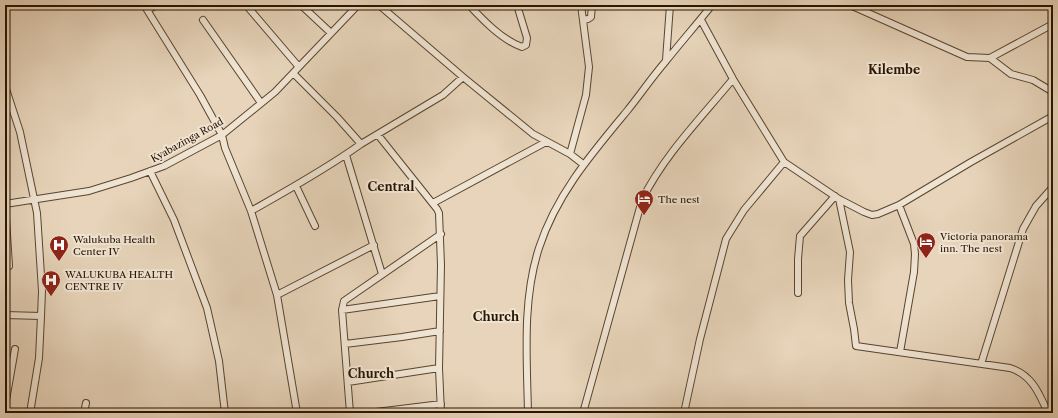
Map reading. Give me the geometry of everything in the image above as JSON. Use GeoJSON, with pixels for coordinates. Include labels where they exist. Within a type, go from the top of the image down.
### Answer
{"type":"FeatureCollection","features":[{"type":"Feature","properties":{"kind":"street"},"geometry":{"type":"LineString","coordinates":[[156,5],[146,8],[200,95],[222,134],[225,148],[251,211],[277,295],[297,413]]}},
{"type":"Feature","properties":{"kind":"street"},"geometry":{"type":"LineString","coordinates":[[246,5],[299,67]]}},
{"type":"Feature","properties":{"kind":"street"},"geometry":{"type":"LineString","coordinates":[[301,5],[331,33]]}},
{"type":"Feature","properties":{"kind":"street","name":"Kyabazinga Road"},"geometry":{"type":"LineString","coordinates":[[5,203],[35,200],[89,191],[164,166],[222,134],[261,104],[294,74],[358,5]]}},
{"type":"Feature","properties":{"kind":"street"},"geometry":{"type":"LineString","coordinates":[[379,5],[463,77],[533,134],[570,154],[584,164]]}},
{"type":"Feature","properties":{"kind":"street"},"geometry":{"type":"LineString","coordinates":[[469,5],[482,19],[512,43],[522,47],[526,45],[527,38],[517,5]]}},
{"type":"Feature","properties":{"kind":"street"},"geometry":{"type":"LineString","coordinates":[[570,154],[586,95],[589,67],[580,5]]}},
{"type":"Feature","properties":{"kind":"street"},"geometry":{"type":"LineString","coordinates":[[583,20],[588,19],[591,16],[592,5]]}},
{"type":"Feature","properties":{"kind":"street"},"geometry":{"type":"LineString","coordinates":[[666,60],[670,5]]}},
{"type":"Feature","properties":{"kind":"street"},"geometry":{"type":"LineString","coordinates":[[528,413],[527,346],[530,292],[539,248],[548,225],[568,188],[584,164],[633,104],[666,60],[712,5]]}},
{"type":"Feature","properties":{"kind":"street"},"geometry":{"type":"LineString","coordinates":[[850,5],[967,56],[990,58],[1011,74],[1033,80],[1053,92]]}},
{"type":"Feature","properties":{"kind":"street"},"geometry":{"type":"LineString","coordinates":[[204,20],[261,104]]}},
{"type":"Feature","properties":{"kind":"street"},"geometry":{"type":"LineString","coordinates":[[701,20],[733,80],[784,162],[837,198],[872,215],[899,205],[971,162],[1052,119]]}},
{"type":"Feature","properties":{"kind":"street"},"geometry":{"type":"LineString","coordinates":[[990,58],[1053,24]]}},
{"type":"Feature","properties":{"kind":"street"},"geometry":{"type":"LineString","coordinates":[[294,74],[337,116],[361,144]]}},
{"type":"Feature","properties":{"kind":"street"},"geometry":{"type":"LineString","coordinates":[[251,211],[296,186],[361,144],[443,95],[463,77]]}},
{"type":"Feature","properties":{"kind":"street"},"geometry":{"type":"LineString","coordinates":[[583,413],[642,200],[665,162],[733,80]]}},
{"type":"Feature","properties":{"kind":"street"},"geometry":{"type":"LineString","coordinates":[[5,88],[20,132],[37,213],[42,284],[42,316],[39,358],[30,413]]}},
{"type":"Feature","properties":{"kind":"street"},"geometry":{"type":"LineString","coordinates":[[378,135],[433,203],[439,213],[441,234],[439,368],[441,413]]}},
{"type":"Feature","properties":{"kind":"street"},"geometry":{"type":"LineString","coordinates":[[433,203],[546,142]]}},
{"type":"Feature","properties":{"kind":"street"},"geometry":{"type":"LineString","coordinates":[[346,155],[382,274]]}},
{"type":"Feature","properties":{"kind":"street"},"geometry":{"type":"LineString","coordinates":[[684,413],[700,340],[726,239],[744,210],[784,162]]}},
{"type":"Feature","properties":{"kind":"street"},"geometry":{"type":"LineString","coordinates":[[150,171],[174,220],[208,308],[219,361],[225,413]]}},
{"type":"Feature","properties":{"kind":"street"},"geometry":{"type":"LineString","coordinates":[[296,186],[315,226]]}},
{"type":"Feature","properties":{"kind":"street"},"geometry":{"type":"LineString","coordinates":[[981,364],[1023,229],[1036,206],[1053,187]]}},
{"type":"Feature","properties":{"kind":"street"},"geometry":{"type":"LineString","coordinates":[[798,293],[800,236],[837,198]]}},
{"type":"Feature","properties":{"kind":"street"},"geometry":{"type":"LineString","coordinates":[[837,198],[850,252],[848,280],[849,303],[856,346],[1010,368],[1027,377],[1034,386],[1048,413],[1053,406]]}},
{"type":"Feature","properties":{"kind":"street"},"geometry":{"type":"LineString","coordinates":[[5,203],[9,266]]}},
{"type":"Feature","properties":{"kind":"street"},"geometry":{"type":"LineString","coordinates":[[899,205],[914,244],[915,254],[914,272],[900,352]]}},
{"type":"Feature","properties":{"kind":"street"},"geometry":{"type":"LineString","coordinates":[[350,413],[342,310],[344,301],[441,234]]}},
{"type":"Feature","properties":{"kind":"street"},"geometry":{"type":"LineString","coordinates":[[277,295],[374,245]]}},
{"type":"Feature","properties":{"kind":"street"},"geometry":{"type":"LineString","coordinates":[[342,310],[440,296]]}},
{"type":"Feature","properties":{"kind":"street"},"geometry":{"type":"LineString","coordinates":[[5,315],[42,316]]}},
{"type":"Feature","properties":{"kind":"street"},"geometry":{"type":"LineString","coordinates":[[345,344],[440,331]]}},
{"type":"Feature","properties":{"kind":"street"},"geometry":{"type":"LineString","coordinates":[[5,406],[15,349]]}},
{"type":"Feature","properties":{"kind":"street"},"geometry":{"type":"LineString","coordinates":[[348,382],[439,368]]}},
{"type":"Feature","properties":{"kind":"street"},"geometry":{"type":"LineString","coordinates":[[84,413],[86,403]]}},
{"type":"Feature","properties":{"kind":"street"},"geometry":{"type":"LineString","coordinates":[[368,413],[441,404]]}},
{"type":"Feature","properties":{"kind":"place","name":"The nest"},"geometry":{"type":"Point","coordinates":[644,216]}},
{"type":"Feature","properties":{"kind":"place","name":"Victoria panorama inn. The nest"},"geometry":{"type":"Point","coordinates":[926,259]}},
{"type":"Feature","properties":{"kind":"place","name":"Walukuba Health Center IV"},"geometry":{"type":"Point","coordinates":[59,262]}},
{"type":"Feature","properties":{"kind":"place","name":"WALUKUBA HEALTH CENTRE IV"},"geometry":{"type":"Point","coordinates":[51,297]}},
{"type":"Feature","properties":{"kind":"district","name":"Kilembe"},"geometry":{"type":"Point","coordinates":[894,69]}},
{"type":"Feature","properties":{"kind":"district","name":"Central"},"geometry":{"type":"Point","coordinates":[391,186]}},
{"type":"Feature","properties":{"kind":"district","name":"Church"},"geometry":{"type":"Point","coordinates":[496,316]}},
{"type":"Feature","properties":{"kind":"district","name":"Church"},"geometry":{"type":"Point","coordinates":[371,373]}}]}
